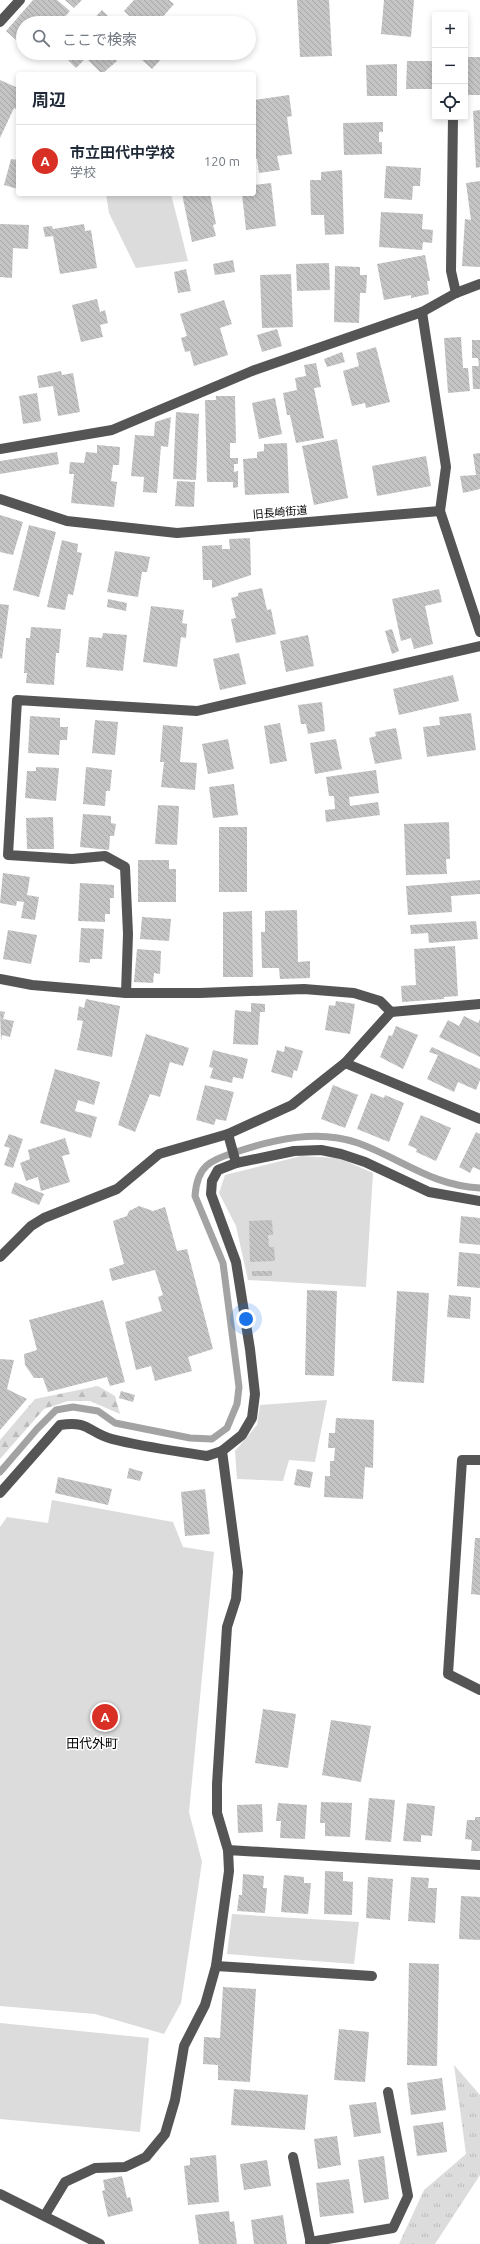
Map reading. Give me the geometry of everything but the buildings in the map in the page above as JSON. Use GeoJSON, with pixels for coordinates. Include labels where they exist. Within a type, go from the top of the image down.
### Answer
{"type":"FeatureCollection","features":[{"type":"Feature","properties":{"kind":"street"},"geometry":{"type":"LineString","coordinates":[[0,22],[20,0]]}},
{"type":"Feature","properties":{"kind":"street"},"geometry":{"type":"LineString","coordinates":[[454,120],[451,271],[456,293]]}},
{"type":"Feature","properties":{"kind":"street"},"geometry":{"type":"LineString","coordinates":[[0,449],[112,430],[252,371],[422,312],[456,293],[480,284]]}},
{"type":"Feature","properties":{"kind":"street"},"geometry":{"type":"LineString","coordinates":[[422,312],[446,467],[440,512],[480,632]]}},
{"type":"Feature","properties":{"kind":"street","name":"旧長崎街道"},"geometry":{"type":"LineString","coordinates":[[0,499],[67,521],[177,533],[440,512]]}},
{"type":"Feature","properties":{"kind":"street"},"geometry":{"type":"LineString","coordinates":[[126,993],[128,934],[125,867],[105,856],[72,859],[8,855],[17,700],[197,711],[480,646]]}},
{"type":"Feature","properties":{"kind":"street"},"geometry":{"type":"LineString","coordinates":[[0,979],[32,985],[126,993],[311,990],[354,993],[380,1001],[391,1012]]}},
{"type":"Feature","properties":{"kind":"street"},"geometry":{"type":"LineString","coordinates":[[0,1258],[38,1222],[117,1189],[159,1154],[228,1134],[292,1105],[345,1063],[391,1012],[480,1004]]}},
{"type":"Feature","properties":{"kind":"street"},"geometry":{"type":"LineString","coordinates":[[345,1063],[480,1119]]}},
{"type":"Feature","properties":{"kind":"street"},"geometry":{"type":"LineString","coordinates":[[228,1134],[236,1163]]}},
{"type":"Feature","properties":{"kind":"street"},"geometry":{"type":"LineString","coordinates":[[0,1493],[60,1425],[73,1423],[85,1425],[110,1439],[208,1456],[222,1451],[242,1435],[252,1418],[255,1394],[250,1349],[236,1262],[210,1194],[212,1181],[218,1170],[236,1163],[294,1151],[321,1150],[341,1154],[365,1162],[429,1192],[480,1201]]}},
{"type":"Feature","properties":{"kind":"street"},"geometry":{"type":"LineString","coordinates":[[45,2215],[65,2182],[95,2168],[125,2167],[146,2157],[165,2134],[175,2100],[184,2046],[204,2004],[216,1966],[229,1871],[228,1850],[218,1813],[217,1784],[226,1627],[236,1599],[238,1572],[222,1451]]}},
{"type":"Feature","properties":{"kind":"street"},"geometry":{"type":"LineString","coordinates":[[480,1460],[462,1460],[448,1674],[480,1690]]}},
{"type":"Feature","properties":{"kind":"street"},"geometry":{"type":"LineString","coordinates":[[228,1850],[480,1865]]}},
{"type":"Feature","properties":{"kind":"street"},"geometry":{"type":"LineString","coordinates":[[216,1966],[372,1976]]}},
{"type":"Feature","properties":{"kind":"street"},"geometry":{"type":"LineString","coordinates":[[294,2157],[310,2243],[393,2228],[408,2196],[388,2092]]}},
{"type":"Feature","properties":{"kind":"street"},"geometry":{"type":"LineString","coordinates":[[0,2194],[45,2215],[100,2244]]}},
{"type":"Feature","properties":{"kind":"green space"},"geometry":{"type":"Polygon","coordinates":[[[106,196],[172,196],[188,261],[136,268],[109,213],[106,196]]]}},
{"type":"Feature","properties":{"kind":"green space"},"geometry":{"type":"Polygon","coordinates":[[[301,1156],[339,1158],[373,1173],[366,1287],[248,1280],[236,1226],[219,1193],[225,1175],[301,1156]]]}},
{"type":"Feature","properties":{"kind":"green space"},"geometry":{"type":"Polygon","coordinates":[[[98,1386],[115,1396],[120,1414],[90,1401],[68,1401],[44,1409],[0,1459],[0,1440],[35,1399],[98,1386]]]}},
{"type":"Feature","properties":{"kind":"green space"},"geometry":{"type":"Polygon","coordinates":[[[327,1400],[315,1462],[289,1460],[283,1481],[237,1479],[235,1451],[257,1425],[260,1405],[327,1400]]]}},
{"type":"Feature","properties":{"kind":"green space"},"geometry":{"type":"Polygon","coordinates":[[[52,1500],[173,1522],[183,1547],[214,1552],[189,1812],[202,1862],[181,2003],[164,2034],[95,2014],[0,2006],[0,1527],[7,1517],[48,1523],[52,1500]]]}},
{"type":"Feature","properties":{"kind":"green space"},"geometry":{"type":"Polygon","coordinates":[[[232,1914],[359,1922],[354,1964],[227,1954],[232,1914]]]}},
{"type":"Feature","properties":{"kind":"green space"},"geometry":{"type":"Polygon","coordinates":[[[0,2023],[149,2038],[140,2132],[0,2119],[0,2023]]]}},
{"type":"Feature","properties":{"kind":"green space"},"geometry":{"type":"Polygon","coordinates":[[[454,2065],[480,2095],[480,2175],[435,2244],[399,2244],[424,2190],[466,2154],[454,2065]]]}},
{"type":"Feature","properties":{"kind":"waterway"},"geometry":{"type":"LineString","coordinates":[[0,1472],[37,1429],[56,1410],[73,1407],[98,1411],[115,1423],[190,1438],[212,1439],[227,1428],[237,1404],[239,1387],[223,1263],[195,1196],[196,1186],[202,1171],[212,1162],[227,1155],[266,1143],[297,1137],[328,1137],[343,1139],[374,1149],[431,1177],[462,1186],[480,1188]]}},
{"type":"Feature","properties":{"kind":"place","name":"市立田代中学校"},"geometry":{"type":"Point","coordinates":[105,1717]}},
{"type":"Feature","properties":{"kind":"district","name":"田代外町"},"geometry":{"type":"Point","coordinates":[92,1743]}}]}
